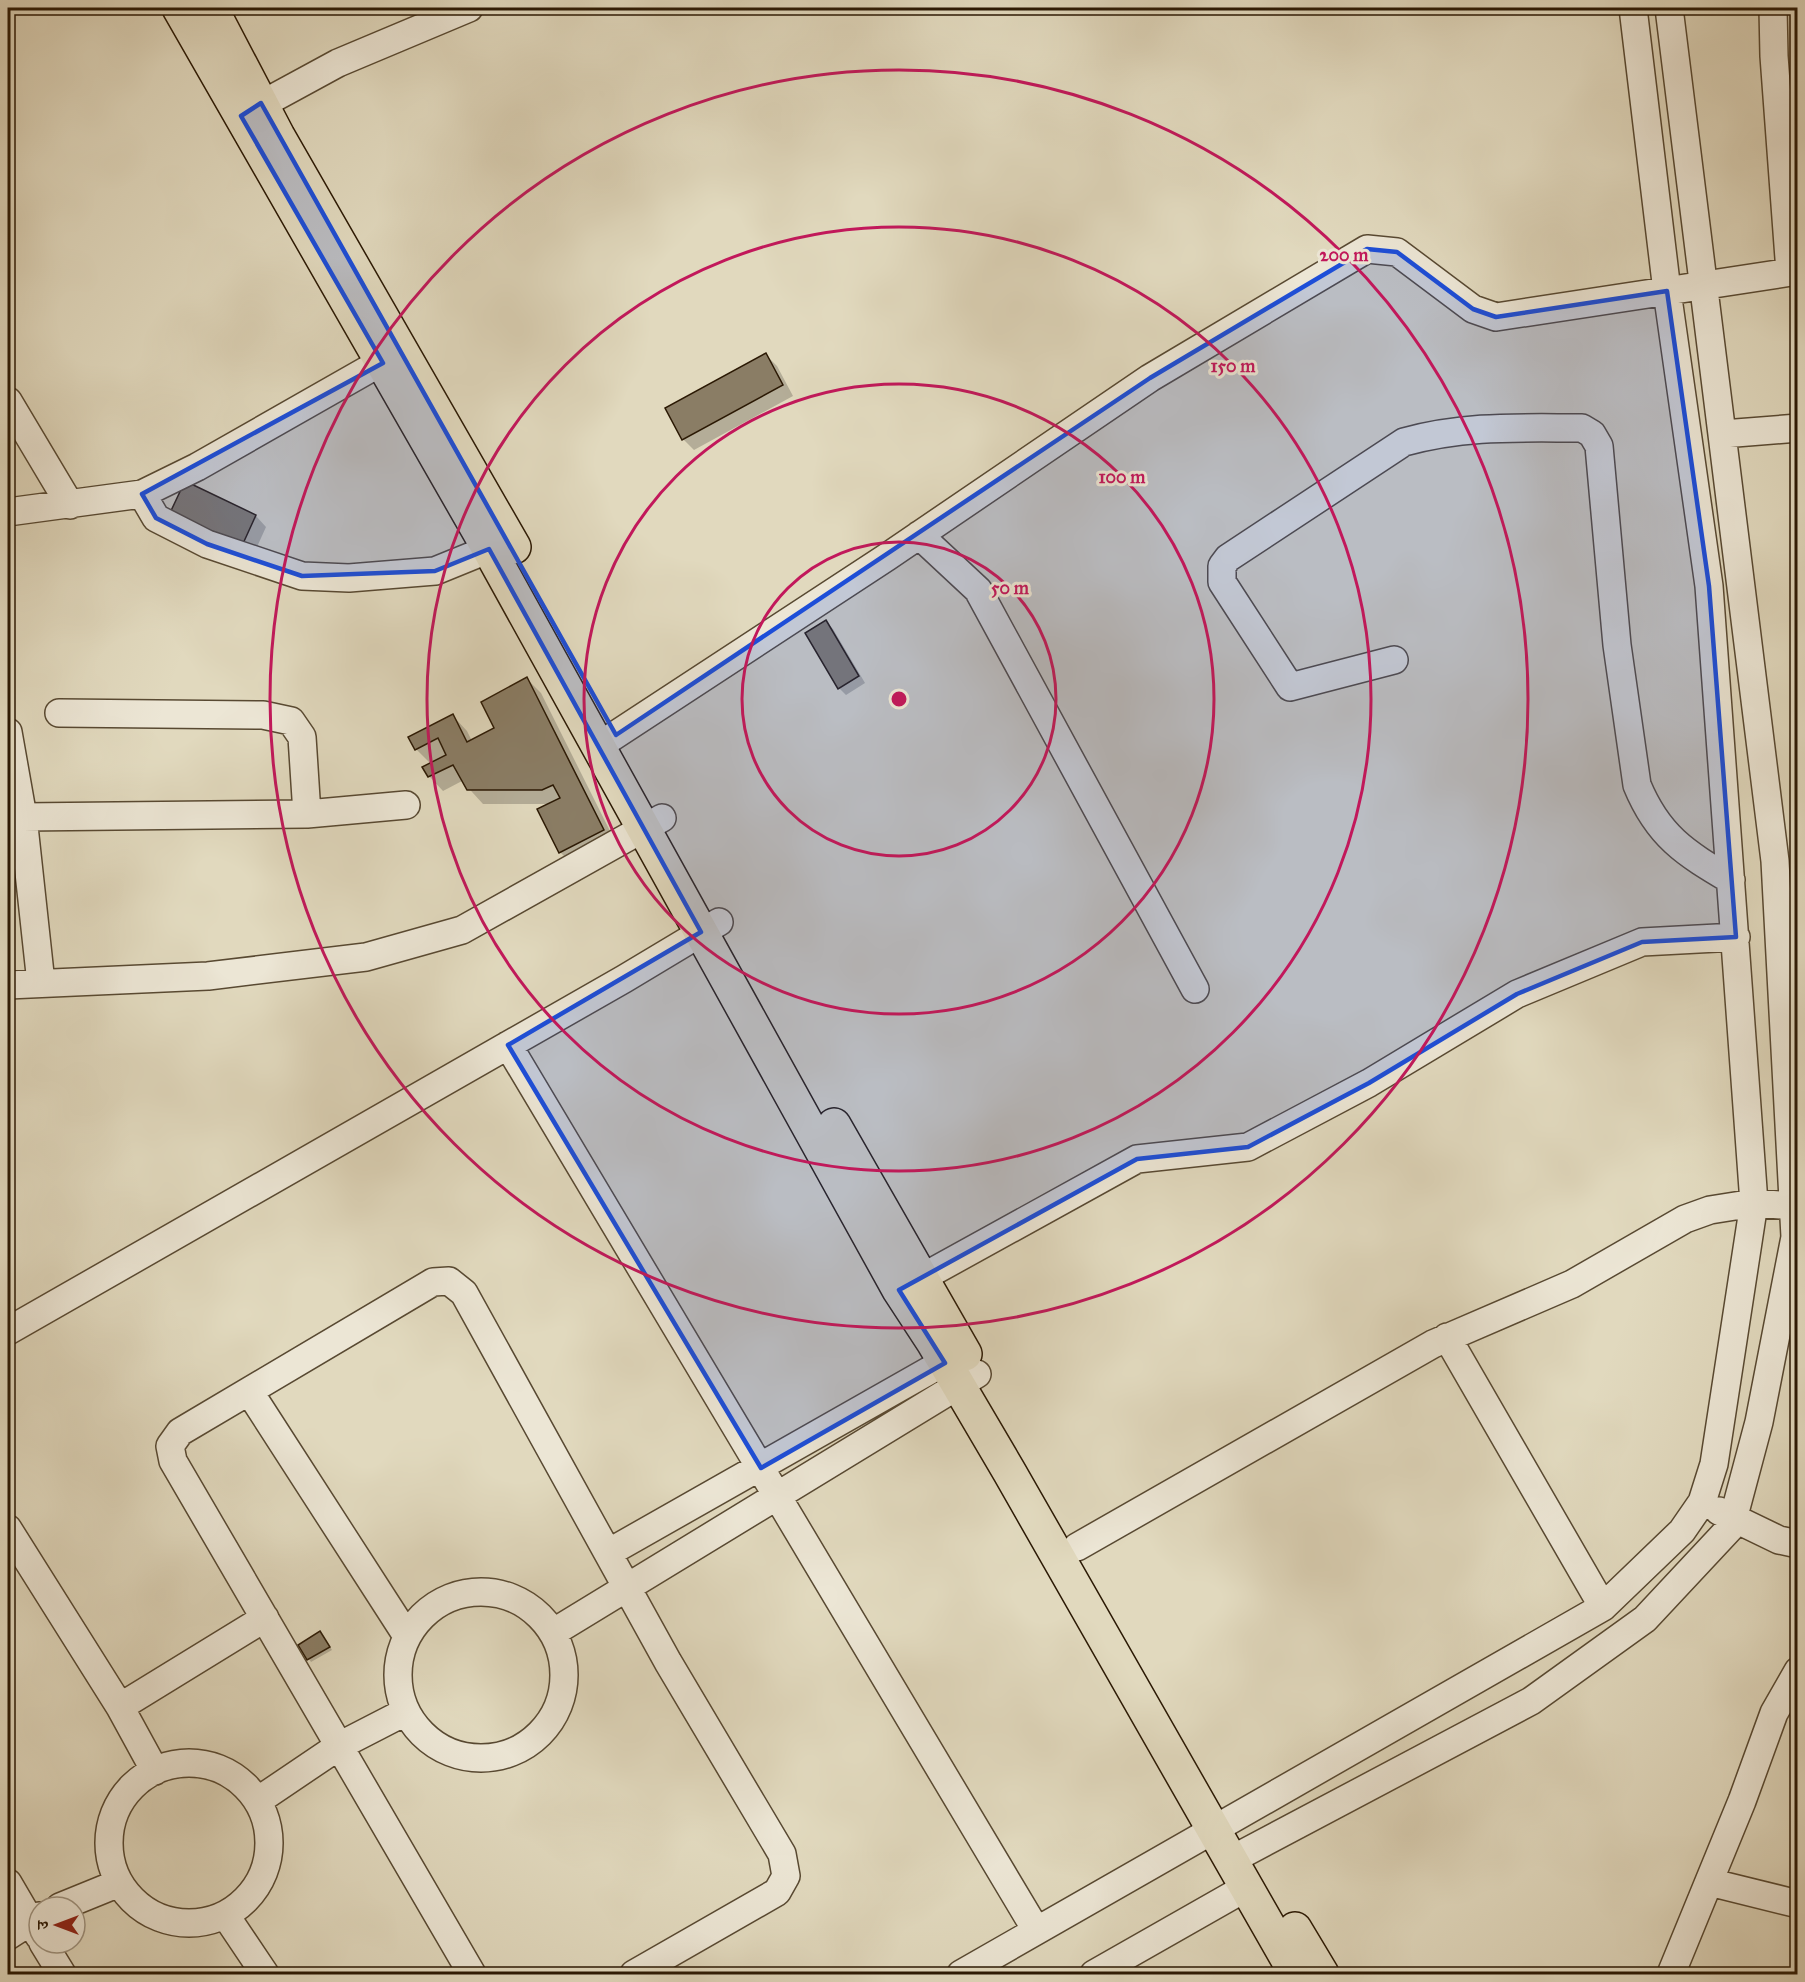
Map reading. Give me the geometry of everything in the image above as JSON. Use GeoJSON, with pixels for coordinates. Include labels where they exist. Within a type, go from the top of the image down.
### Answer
{"type":"FeatureCollection","features":[{"type":"Feature","properties":{"kind":"highway"},"geometry":{"type":"LineString","coordinates":[[178,8],[251,110],[498,542],[652,824],[911,1284],[1223,1824]]}},
{"type":"Feature","properties":{"kind":"highway"},"geometry":{"type":"LineString","coordinates":[[211,8],[251,110]]}},
{"type":"Feature","properties":{"kind":"highway"},"geometry":{"type":"LineString","coordinates":[[961,1368],[1077,1547],[1223,1824],[1296,1974]]}},
{"type":"Feature","properties":{"kind":"highway"},"geometry":{"type":"LineString","coordinates":[[1243,1866],[1322,1974]]}},
{"type":"Feature","properties":{"kind":"street"},"geometry":{"type":"LineString","coordinates":[[251,110],[338,63],[469,8]]}},
{"type":"Feature","properties":{"kind":"street"},"geometry":{"type":"LineString","coordinates":[[961,1974],[1603,1607],[1682,1531],[1702,1502],[1714,1464],[1754,1203],[1709,586],[1667,291],[1633,8]]}},
{"type":"Feature","properties":{"kind":"street"},"geometry":{"type":"LineString","coordinates":[[1094,1974],[1243,1866],[1531,1701],[1645,1619],[1731,1527],[1759,1422],[1795,1237],[1787,913],[1775,861],[1670,8]]}},
{"type":"Feature","properties":{"kind":"street"},"geometry":{"type":"LineString","coordinates":[[607,741],[919,535],[1150,378],[1367,249],[1397,252],[1473,309],[1496,317],[1794,271],[1774,56],[1773,8]]}},
{"type":"Feature","properties":{"kind":"street"},"geometry":{"type":"LineString","coordinates":[[8,512],[70,506],[142,495],[392,356]]}},
{"type":"Feature","properties":{"kind":"street"},"geometry":{"type":"LineString","coordinates":[[8,401],[70,506]]}},
{"type":"Feature","properties":{"kind":"street"},"geometry":{"type":"LineString","coordinates":[[1394,660],[1290,687],[1222,582],[1222,566],[1228,558],[1404,442],[1433,434],[1481,427],[1582,428],[1592,434],[1599,446],[1617,645],[1637,785],[1646,806],[1671,841],[1731,880]]}},
{"type":"Feature","properties":{"kind":"street"},"geometry":{"type":"LineString","coordinates":[[1723,434],[1797,428]]}},
{"type":"Feature","properties":{"kind":"street"},"geometry":{"type":"LineString","coordinates":[[142,495],[156,518],[186,534],[207,544],[302,576],[349,578],[435,571],[498,542]]}},
{"type":"Feature","properties":{"kind":"street"},"geometry":{"type":"LineString","coordinates":[[919,535],[978,590],[1195,989]]}},
{"type":"Feature","properties":{"kind":"street"},"geometry":{"type":"LineString","coordinates":[[59,714],[263,715],[291,721],[302,737],[307,814]]}},
{"type":"Feature","properties":{"kind":"street"},"geometry":{"type":"LineString","coordinates":[[8,732],[23,817],[41,983]]}},
{"type":"Feature","properties":{"kind":"street"},"geometry":{"type":"LineString","coordinates":[[23,817],[307,814],[406,805]]}},
{"type":"Feature","properties":{"kind":"street"},"geometry":{"type":"LineString","coordinates":[[8,985],[208,976],[366,957],[462,930],[652,824]]}},
{"type":"Feature","properties":{"kind":"street"},"geometry":{"type":"LineString","coordinates":[[911,1284],[1137,1159],[1248,1147],[1370,1083],[1517,994],[1642,942],[1735,926],[1787,913]]}},
{"type":"Feature","properties":{"kind":"street"},"geometry":{"type":"LineString","coordinates":[[8,1331],[710,927]]}},
{"type":"Feature","properties":{"kind":"street"},"geometry":{"type":"LineString","coordinates":[[508,1045],[1036,1930]]}},
{"type":"Feature","properties":{"kind":"street"},"geometry":{"type":"LineString","coordinates":[[1077,1547],[1447,1337],[1572,1284],[1685,1219],[1710,1210],[1754,1203],[1794,1206]]}},
{"type":"Feature","properties":{"kind":"street"},"geometry":{"type":"LineString","coordinates":[[472,1974],[173,1461],[170,1446],[180,1432],[432,1282],[448,1281],[464,1293],[627,1588],[782,1854],[786,1876],[777,1892],[634,1974]]}},
{"type":"Feature","properties":{"kind":"street"},"geometry":{"type":"LineString","coordinates":[[1447,1337],[1603,1607]]}},
{"type":"Feature","properties":{"kind":"street"},"geometry":{"type":"LineString","coordinates":[[608,1553],[761,1468],[961,1368]]}},
{"type":"Feature","properties":{"kind":"street"},"geometry":{"type":"LineString","coordinates":[[554,1632],[776,1494],[961,1368]]}},
{"type":"Feature","properties":{"kind":"street"},"geometry":{"type":"LineString","coordinates":[[249,1391],[407,1636]]}},
{"type":"Feature","properties":{"kind":"street"},"geometry":{"type":"LineString","coordinates":[[1702,1502],[1779,1540],[1797,1544]]}},
{"type":"Feature","properties":{"kind":"street"},"geometry":{"type":"LineString","coordinates":[[8,1529],[120,1707],[155,1771]]}},
{"type":"Feature","properties":{"kind":"street"},"geometry":{"type":"LineString","coordinates":[[495,1591],[529,1605],[554,1632],[566,1676],[554,1719],[521,1750],[477,1760],[434,1746],[405,1712],[396,1676],[407,1636],[426,1610],[458,1593],[495,1591]]}},
{"type":"Feature","properties":{"kind":"street"},"geometry":{"type":"LineString","coordinates":[[120,1707],[265,1618]]}},
{"type":"Feature","properties":{"kind":"street"},"geometry":{"type":"LineString","coordinates":[[1671,1974],[1774,1713],[1797,1671]]}},
{"type":"Feature","properties":{"kind":"street"},"geometry":{"type":"LineString","coordinates":[[259,1800],[339,1746],[405,1712]]}},
{"type":"Feature","properties":{"kind":"street"},"geometry":{"type":"LineString","coordinates":[[234,1775],[259,1800],[271,1843],[259,1886],[226,1916],[186,1924],[147,1912],[119,1882],[109,1848],[114,1813],[134,1783],[165,1765],[201,1762],[234,1775],[284,1784]]}},
{"type":"Feature","properties":{"kind":"street"},"geometry":{"type":"LineString","coordinates":[[87,1896],[119,1882]]}},
{"type":"Feature","properties":{"kind":"street"},"geometry":{"type":"LineString","coordinates":[[1709,1882],[1797,1904]]}},
{"type":"Feature","properties":{"kind":"street"},"geometry":{"type":"LineString","coordinates":[[8,1883],[27,1911]]}},
{"type":"Feature","properties":{"kind":"street"},"geometry":{"type":"LineString","coordinates":[[226,1916],[265,1974]]}},
{"type":"Feature","properties":{"kind":"street"},"geometry":{"type":"LineString","coordinates":[[8,1936],[27,1928]]}},
{"type":"Feature","properties":{"kind":"street"},"geometry":{"type":"LineString","coordinates":[[50,1955],[62,1974]]}},
{"type":"Feature","properties":{"kind":"highlighted area"},"geometry":{"type":"Polygon","coordinates":[[[261,103],[616,735],[1150,378],[1367,249],[1397,252],[1473,309],[1496,317],[1667,291],[1709,586],[1736,937],[1642,942],[1517,994],[1369,1083],[1248,1147],[1137,1159],[899,1290],[945,1363],[761,1468],[508,1045],[701,932],[489,549],[435,571],[302,576],[207,544],[156,518],[142,494],[383,363],[241,116],[261,103]]]}},
{"type":"Feature","properties":{"kind":"building"},"geometry":{"type":"Polygon","coordinates":[[[766,353],[783,385],[682,440],[665,408],[766,353]]]}},
{"type":"Feature","properties":{"kind":"building"},"geometry":{"type":"Polygon","coordinates":[[[185,481],[256,515],[241,548],[169,515],[185,481]]]}},
{"type":"Feature","properties":{"kind":"building"},"geometry":{"type":"Polygon","coordinates":[[[826,620],[859,676],[838,689],[805,633],[826,620]]]}},
{"type":"Feature","properties":{"kind":"building"},"geometry":{"type":"Polygon","coordinates":[[[527,677],[604,830],[559,853],[537,809],[560,798],[553,785],[542,790],[467,790],[453,765],[428,777],[422,767],[446,755],[438,738],[415,750],[408,737],[453,714],[467,742],[494,728],[481,702],[527,677]]]}},
{"type":"Feature","properties":{"kind":"building"},"geometry":{"type":"Polygon","coordinates":[[[320,1631],[330,1647],[307,1660],[298,1645],[320,1631]]]}}]}
